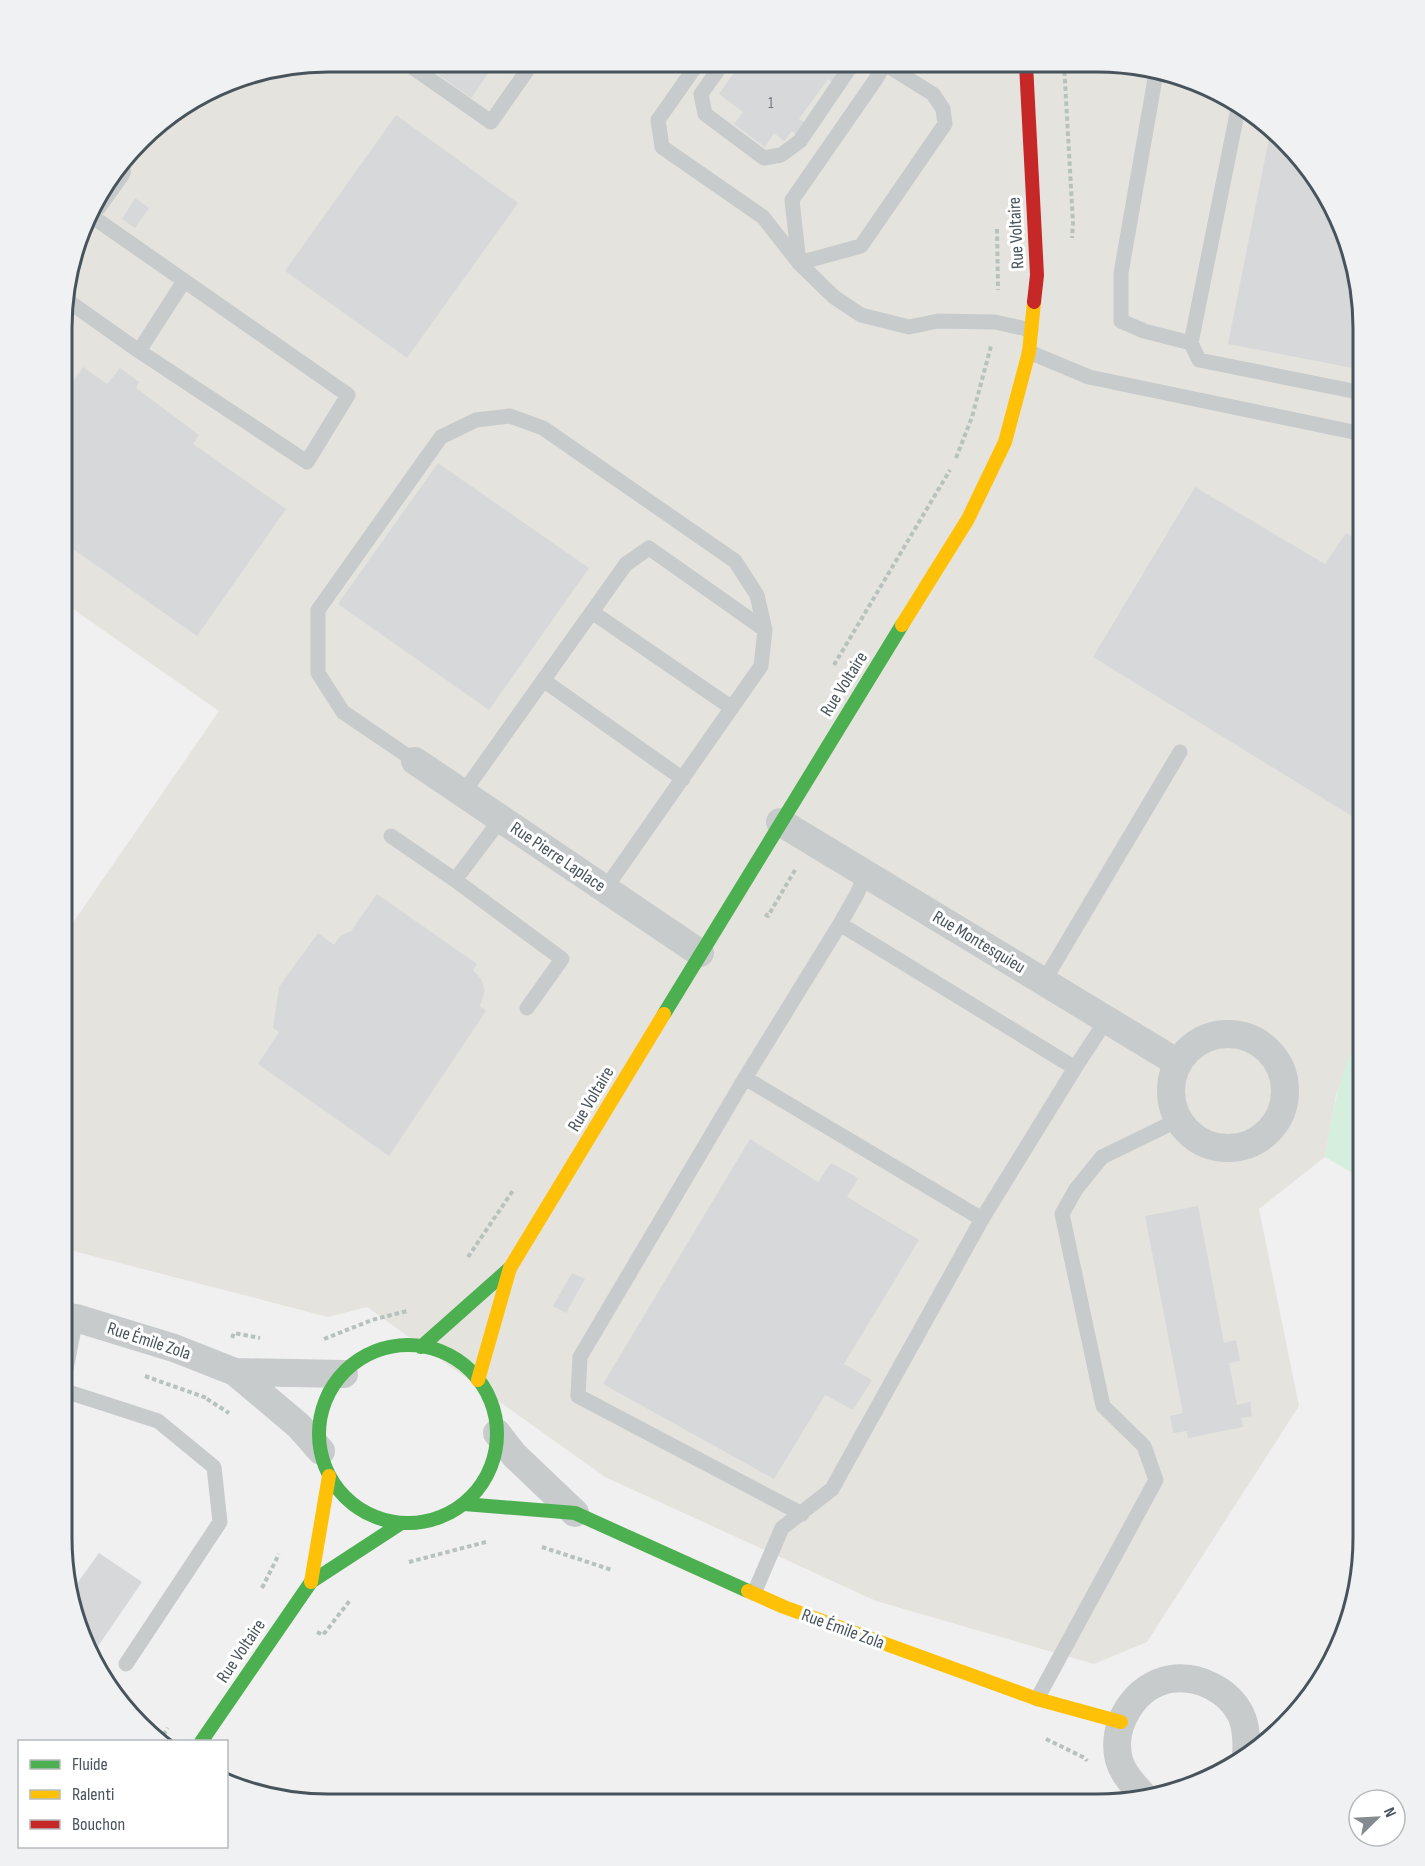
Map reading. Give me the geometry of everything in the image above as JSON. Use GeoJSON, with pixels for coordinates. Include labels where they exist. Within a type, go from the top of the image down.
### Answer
{"type":"FeatureCollection","features":[{"type":"Feature","properties":{"kind":"street","name":"Rue Voltaire"},"geometry":{"type":"LineString","coordinates":[[478,1380],[510,1268],[780,822],[968,519],[1005,442],[1029,352],[1037,275],[1026,72]]}},
{"type":"Feature","properties":{"kind":"street","name":"Rue Pierre Laplace"},"geometry":{"type":"LineString","coordinates":[[415,761],[700,953]]}},
{"type":"Feature","properties":{"kind":"street","name":"Rue Montesquieu"},"geometry":{"type":"LineString","coordinates":[[780,822],[1178,1063]]}},
{"type":"Feature","properties":{"kind":"street"},"geometry":{"type":"LineString","coordinates":[[1222,1034],[1239,1035],[1256,1042],[1270,1053],[1280,1068],[1285,1085],[1284,1103],[1277,1120],[1264,1136],[1247,1145],[1227,1149],[1208,1145],[1191,1135],[1178,1120],[1171,1101],[1171,1081],[1178,1063],[1189,1049],[1204,1039],[1222,1034]]}},
{"type":"Feature","properties":{"kind":"street","name":"Rue Voltaire"},"geometry":{"type":"LineString","coordinates":[[421,1347],[510,1268]]}},
{"type":"Feature","properties":{"kind":"street","name":"Rue Émile Zola"},"geometry":{"type":"LineString","coordinates":[[72,1318],[174,1348],[235,1372],[299,1426],[325,1464]]}},
{"type":"Feature","properties":{"kind":"street"},"geometry":{"type":"LineString","coordinates":[[415,1345],[421,1347],[447,1354],[474,1374],[491,1401],[498,1433],[493,1464],[485,1481],[465,1504],[439,1519],[400,1524],[371,1516],[347,1500],[325,1464],[319,1447],[320,1417],[332,1388],[352,1364],[381,1349],[415,1345]]}},
{"type":"Feature","properties":{"kind":"street","name":"Rue Émile Zola"},"geometry":{"type":"LineString","coordinates":[[235,1372],[344,1374]]}},
{"type":"Feature","properties":{"kind":"street","name":"Rue Émile Zola"},"geometry":{"type":"LineString","coordinates":[[498,1433],[514,1455],[575,1513]]}},
{"type":"Feature","properties":{"kind":"street","name":"Rue Voltaire"},"geometry":{"type":"LineString","coordinates":[[311,1582],[325,1464]]}},
{"type":"Feature","properties":{"kind":"street","name":"Rue Émile Zola"},"geometry":{"type":"LineString","coordinates":[[465,1504],[575,1513],[784,1607],[1038,1699],[1121,1722]]}},
{"type":"Feature","properties":{"kind":"street","name":"Rue Voltaire"},"geometry":{"type":"LineString","coordinates":[[202,1740],[311,1582],[400,1524]]}},
{"type":"Feature","properties":{"kind":"street"},"geometry":{"type":"LineString","coordinates":[[1139,1790],[1129,1780],[1120,1760],[1117,1744],[1121,1722],[1134,1700],[1151,1687],[1170,1679],[1191,1679],[1211,1685],[1229,1698],[1241,1715],[1247,1736],[1247,1746]]}},
{"type":"Feature","properties":{"kind":"lane"},"geometry":{"type":"LineString","coordinates":[[419,72],[491,122],[526,72]]}},
{"type":"Feature","properties":{"kind":"lane"},"geometry":{"type":"LineString","coordinates":[[692,72],[658,120],[662,147],[763,217],[799,263],[834,297],[861,315],[909,327],[938,321],[995,322],[1031,330]]}},
{"type":"Feature","properties":{"kind":"lane"},"geometry":{"type":"LineString","coordinates":[[717,72],[701,94],[705,114],[764,158],[781,155],[800,141],[847,72]]}},
{"type":"Feature","properties":{"kind":"lane"},"geometry":{"type":"LineString","coordinates":[[799,263],[792,200],[880,72]]}},
{"type":"Feature","properties":{"kind":"lane"},"geometry":{"type":"LineString","coordinates":[[799,263],[861,246],[945,124],[943,109],[933,94],[898,72]]}},
{"type":"Feature","properties":{"kind":"lane"},"geometry":{"type":"LineString","coordinates":[[1155,79],[1121,273],[1121,321],[1144,331],[1191,343]]}},
{"type":"Feature","properties":{"kind":"lane"},"geometry":{"type":"LineString","coordinates":[[1237,114],[1191,343],[1199,360],[1353,391]]}},
{"type":"Feature","properties":{"kind":"lane"},"geometry":{"type":"LineString","coordinates":[[73,305],[307,462],[348,395],[96,219]]}},
{"type":"Feature","properties":{"kind":"lane"},"geometry":{"type":"LineString","coordinates":[[139,351],[184,281]]}},
{"type":"Feature","properties":{"kind":"lane"},"geometry":{"type":"LineString","coordinates":[[1029,352],[1089,377],[1353,432]]}},
{"type":"Feature","properties":{"kind":"lane"},"geometry":{"type":"LineString","coordinates":[[415,761],[343,712],[318,673],[318,610],[441,437],[476,420],[510,416],[543,428],[735,561],[757,595],[765,630],[761,666],[605,889]]}},
{"type":"Feature","properties":{"kind":"lane"},"geometry":{"type":"LineString","coordinates":[[463,793],[626,564],[649,548],[765,630]]}},
{"type":"Feature","properties":{"kind":"lane"},"geometry":{"type":"LineString","coordinates":[[592,612],[732,708]]}},
{"type":"Feature","properties":{"kind":"lane"},"geometry":{"type":"LineString","coordinates":[[543,680],[683,779]]}},
{"type":"Feature","properties":{"kind":"lane"},"geometry":{"type":"LineString","coordinates":[[1044,981],[1180,752]]}},
{"type":"Feature","properties":{"kind":"lane"},"geometry":{"type":"LineString","coordinates":[[455,880],[501,819]]}},
{"type":"Feature","properties":{"kind":"lane"},"geometry":{"type":"LineString","coordinates":[[391,836],[562,959],[526,1008]]}},
{"type":"Feature","properties":{"kind":"lane"},"geometry":{"type":"LineString","coordinates":[[802,1514],[578,1396],[580,1358],[745,1078],[840,924],[866,873]]}},
{"type":"Feature","properties":{"kind":"lane"},"geometry":{"type":"LineString","coordinates":[[840,924],[1075,1068]]}},
{"type":"Feature","properties":{"kind":"lane"},"geometry":{"type":"LineString","coordinates":[[754,1593],[782,1528],[832,1489],[982,1220],[1107,1019]]}},
{"type":"Feature","properties":{"kind":"lane"},"geometry":{"type":"LineString","coordinates":[[745,1078],[982,1220]]}},
{"type":"Feature","properties":{"kind":"lane"},"geometry":{"type":"LineString","coordinates":[[1038,1699],[1156,1480],[1144,1446],[1103,1406],[1062,1215],[1076,1189],[1102,1157],[1178,1120]]}},
{"type":"Feature","properties":{"kind":"lane"},"geometry":{"type":"LineString","coordinates":[[72,1393],[158,1421],[214,1467],[220,1522],[126,1664]]}},
{"type":"Feature","properties":{"kind":"path"},"geometry":{"type":"LineString","coordinates":[[833,665],[953,466],[972,417],[991,346]]}},
{"type":"Feature","properties":{"kind":"path"},"geometry":{"type":"LineString","coordinates":[[465,1261],[516,1186]]}},
{"type":"Feature","properties":{"kind":"path"},"geometry":{"type":"LineString","coordinates":[[316,1340],[328,1339],[372,1320],[416,1309]]}},
{"type":"Feature","properties":{"kind":"path"},"geometry":{"type":"LineString","coordinates":[[229,1344],[234,1333],[264,1338]]}},
{"type":"Feature","properties":{"kind":"path"},"geometry":{"type":"LineString","coordinates":[[207,1399],[236,1416]]}},
{"type":"Feature","properties":{"kind":"path"},"geometry":{"type":"LineString","coordinates":[[404,1564],[489,1542]]}},
{"type":"Feature","properties":{"kind":"path"},"geometry":{"type":"LineString","coordinates":[[258,1596],[282,1546]]}},
{"type":"Feature","properties":{"kind":"path"},"geometry":{"type":"LineString","coordinates":[[532,1546],[620,1573]]}},
{"type":"Feature","properties":{"kind":"path"},"geometry":{"type":"LineString","coordinates":[[314,1631],[323,1635],[359,1592]]}},
{"type":"Feature","properties":{"kind":"path"},"geometry":{"type":"LineString","coordinates":[[1037,1735],[1085,1758],[1090,1765]]}},
{"type":"Feature","properties":{"kind":"shaded area"},"geometry":{"type":"Polygon","coordinates":[[[328,72],[1097,72],[1147,77],[1210,98],[1253,125],[1278,147],[1300,172],[1327,215],[1344,262],[1351,295],[1353,328],[1353,1051],[1336,1095],[1325,1157],[1259,1209],[1299,1406],[1147,1642],[1094,1664],[876,1601],[605,1477],[367,1307],[328,1317],[72,1251],[72,924],[219,711],[72,608],[72,328],[74,295],[81,262],[98,215],[125,172],[147,147],[172,125],[215,98],[278,77],[328,72]]]}},
{"type":"Feature","properties":{"kind":"green space"},"geometry":{"type":"Polygon","coordinates":[[[1353,1049],[1353,1173],[1325,1157],[1334,1109],[1353,1049]]]}},
{"type":"Feature","properties":{"kind":"building"},"geometry":{"type":"Polygon","coordinates":[[[435,72],[489,72],[471,98],[435,72]]]}},
{"type":"Feature","properties":{"kind":"building"},"geometry":{"type":"Polygon","coordinates":[[[735,72],[841,72],[833,83],[828,79],[799,119],[806,123],[797,136],[792,131],[784,141],[774,133],[765,147],[734,124],[743,112],[719,94],[735,72]]]}},
{"type":"Feature","properties":{"kind":"building"},"geometry":{"type":"Polygon","coordinates":[[[396,115],[518,203],[407,358],[285,271],[396,115]]]}},
{"type":"Feature","properties":{"kind":"building"},"geometry":{"type":"Polygon","coordinates":[[[1269,139],[1289,159],[1310,186],[1327,215],[1339,246],[1351,295],[1353,368],[1228,344],[1269,139]]]}},
{"type":"Feature","properties":{"kind":"building"},"geometry":{"type":"Polygon","coordinates":[[[135,198],[149,208],[135,228],[122,219],[135,198]]]}},
{"type":"Feature","properties":{"kind":"building"},"geometry":{"type":"Polygon","coordinates":[[[83,367],[107,384],[120,368],[139,382],[136,388],[199,435],[193,444],[286,509],[197,636],[72,548],[72,383],[83,367]]]}},
{"type":"Feature","properties":{"kind":"building"},"geometry":{"type":"Polygon","coordinates":[[[438,463],[589,568],[489,710],[338,604],[438,463]]]}},
{"type":"Feature","properties":{"kind":"building"},"geometry":{"type":"Polygon","coordinates":[[[1195,487],[1325,564],[1346,533],[1353,538],[1353,817],[1093,657],[1195,487]]]}},
{"type":"Feature","properties":{"kind":"building"},"geometry":{"type":"Polygon","coordinates":[[[377,894],[477,964],[473,970],[481,979],[485,991],[480,1006],[486,1011],[389,1156],[258,1064],[279,1032],[273,1028],[279,987],[318,933],[334,945],[340,936],[351,931],[377,894]]]}},
{"type":"Feature","properties":{"kind":"building"},"geometry":{"type":"Polygon","coordinates":[[[750,1139],[818,1182],[831,1163],[853,1175],[858,1179],[847,1197],[919,1240],[844,1364],[872,1380],[853,1410],[825,1395],[774,1479],[603,1384],[750,1139]]]}},
{"type":"Feature","properties":{"kind":"building"},"geometry":{"type":"Polygon","coordinates":[[[1198,1206],[1224,1343],[1236,1340],[1240,1361],[1229,1363],[1237,1405],[1250,1402],[1252,1416],[1241,1418],[1243,1427],[1188,1438],[1187,1431],[1173,1433],[1170,1416],[1183,1413],[1145,1216],[1198,1206]]]}},
{"type":"Feature","properties":{"kind":"building"},"geometry":{"type":"Polygon","coordinates":[[[572,1273],[585,1279],[566,1313],[553,1306],[572,1273]]]}},
{"type":"Feature","properties":{"kind":"building"},"geometry":{"type":"Polygon","coordinates":[[[99,1553],[142,1582],[97,1648],[86,1620],[76,1584],[99,1553]]]}},
{"type":"Feature","properties":{"kind":"traffic: fast"},"geometry":{"type":"LineString","coordinates":[[664,1014],[902,625]]}},
{"type":"Feature","properties":{"kind":"traffic: fast"},"geometry":{"type":"LineString","coordinates":[[421,1347],[510,1268]]}},
{"type":"Feature","properties":{"kind":"traffic: fast"},"geometry":{"type":"LineString","coordinates":[[408,1345],[442,1352],[471,1371],[490,1400],[497,1434],[490,1468],[471,1497],[442,1516],[408,1523],[374,1516],[345,1497],[326,1468],[319,1434],[326,1400],[345,1371],[374,1352],[408,1345]]}},
{"type":"Feature","properties":{"kind":"traffic: fast"},"geometry":{"type":"LineString","coordinates":[[464,1504],[575,1513],[748,1591]]}},
{"type":"Feature","properties":{"kind":"traffic: fast"},"geometry":{"type":"LineString","coordinates":[[202,1740],[311,1582],[400,1524]]}},
{"type":"Feature","properties":{"kind":"traffic: slow"},"geometry":{"type":"LineString","coordinates":[[902,625],[968,519],[1005,442],[1029,352],[1034,302]]}},
{"type":"Feature","properties":{"kind":"traffic: slow"},"geometry":{"type":"LineString","coordinates":[[478,1380],[510,1268],[664,1014]]}},
{"type":"Feature","properties":{"kind":"traffic: slow"},"geometry":{"type":"LineString","coordinates":[[311,1582],[329,1476]]}},
{"type":"Feature","properties":{"kind":"traffic: slow"},"geometry":{"type":"LineString","coordinates":[[748,1591],[784,1607],[1037,1699],[1121,1722]]}},
{"type":"Feature","properties":{"kind":"traffic: jam"},"geometry":{"type":"LineString","coordinates":[[1026,72],[1037,275],[1034,302]]}}]}
